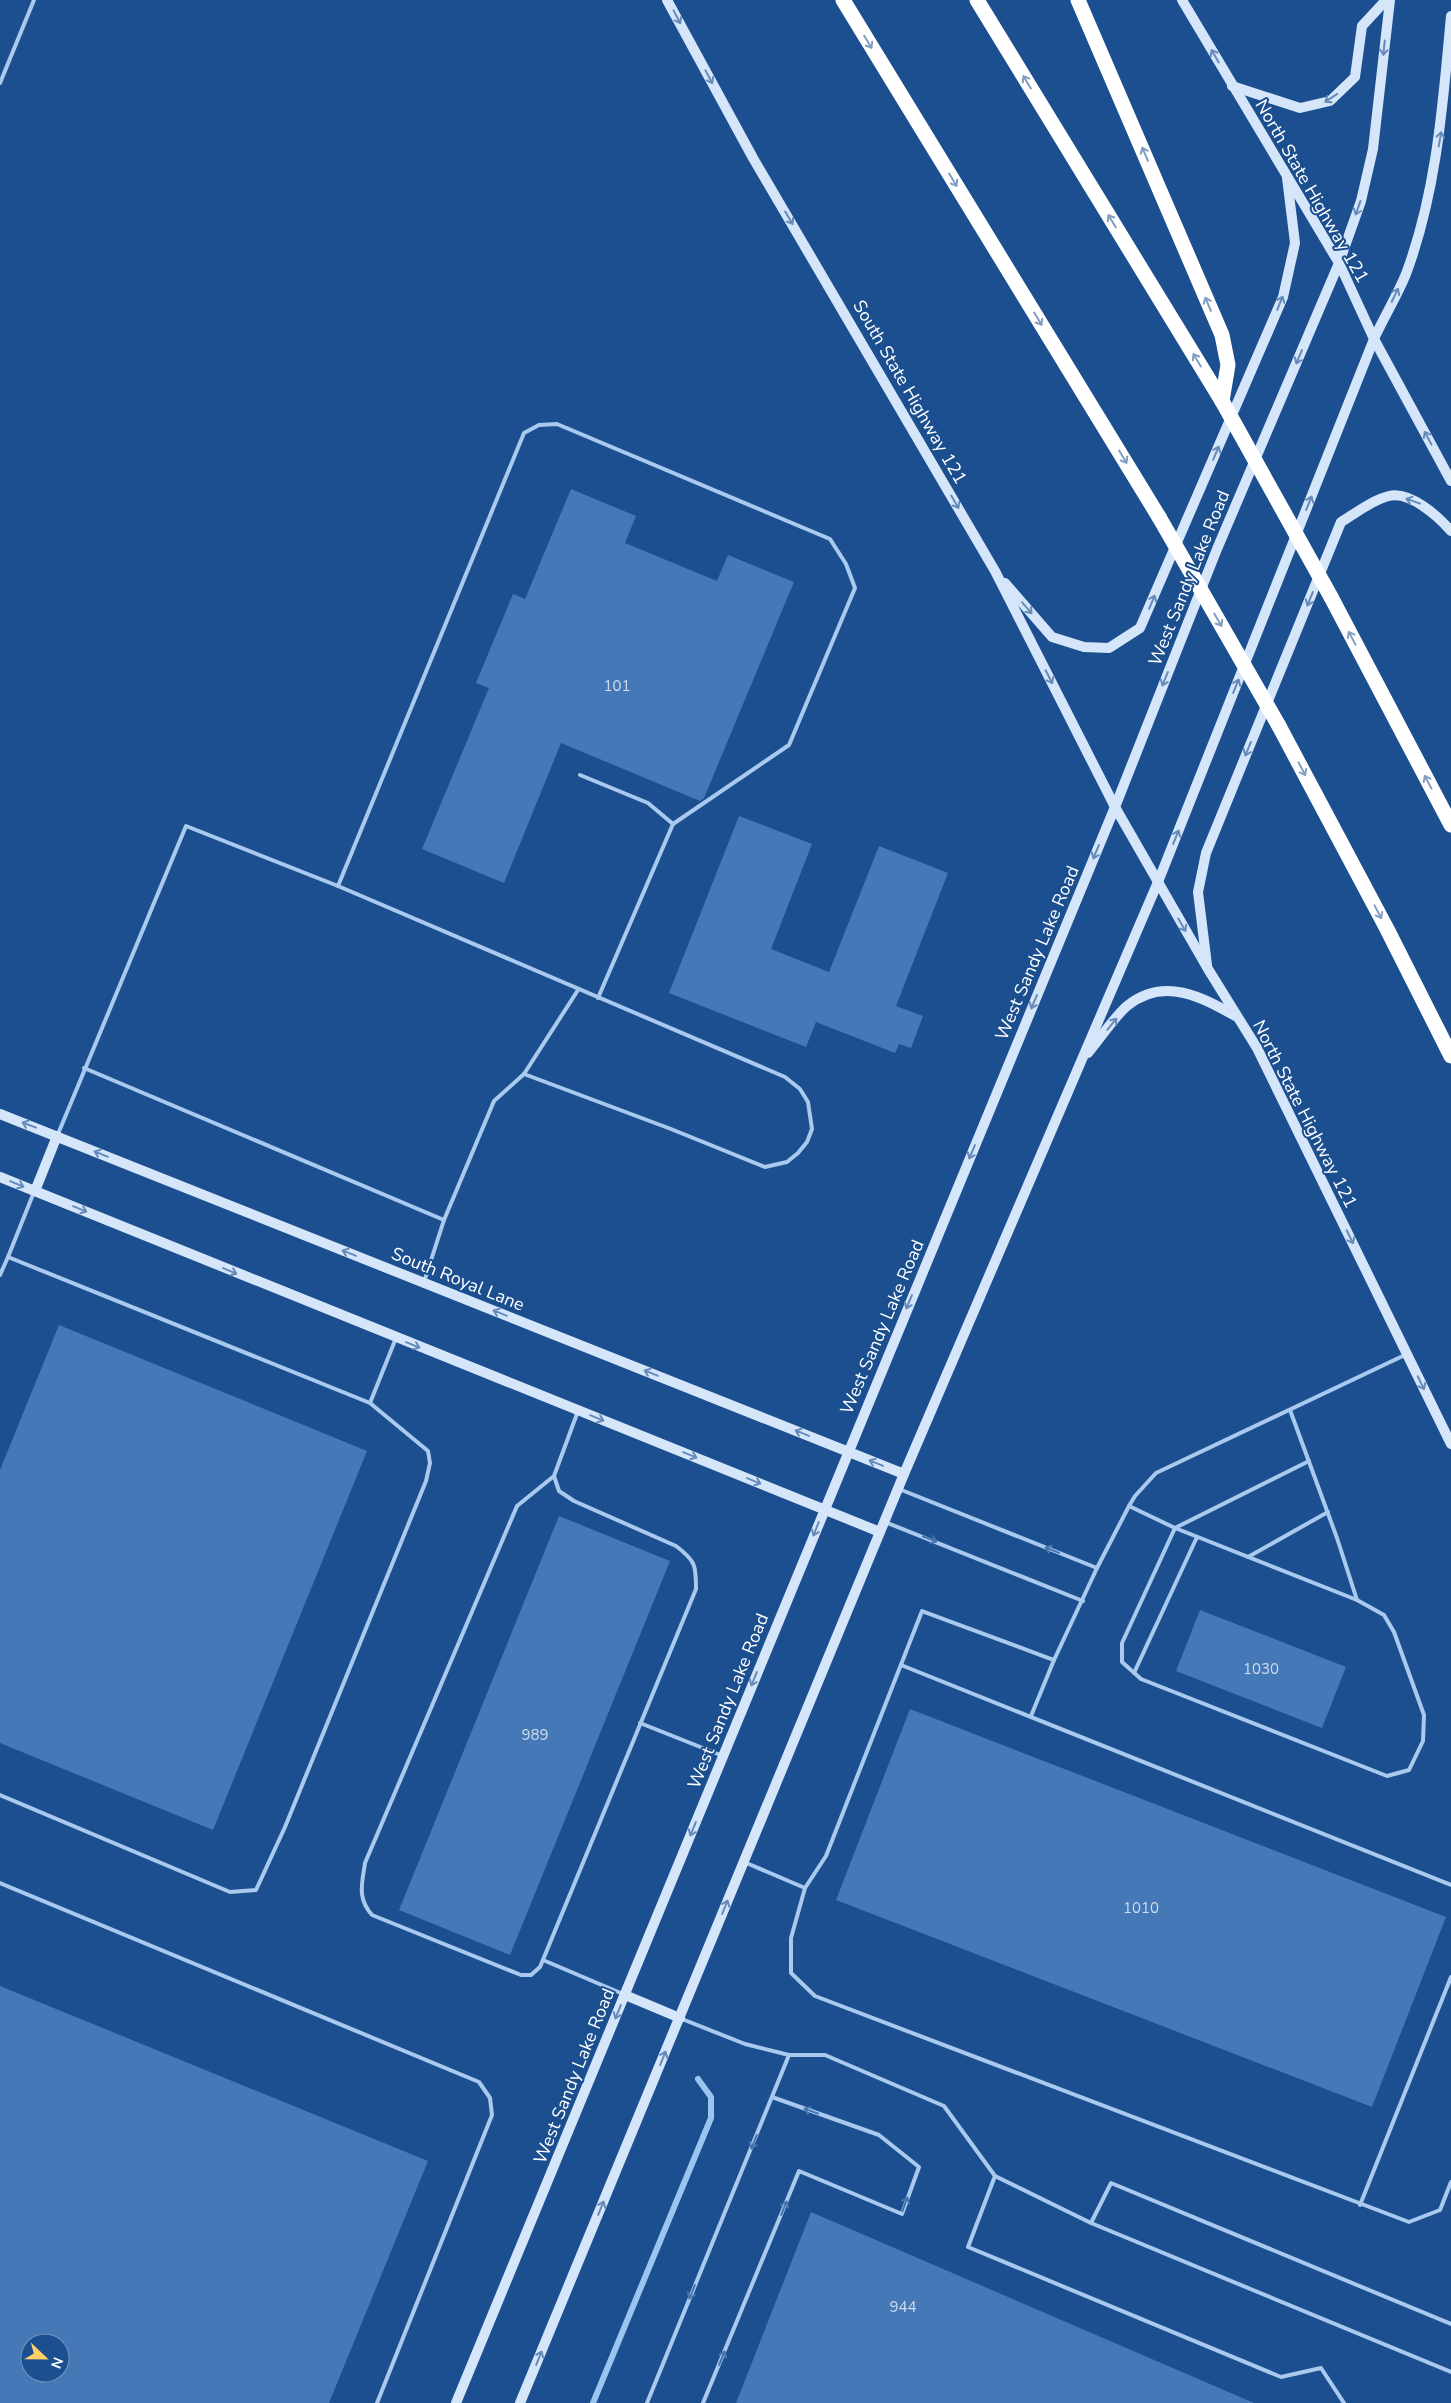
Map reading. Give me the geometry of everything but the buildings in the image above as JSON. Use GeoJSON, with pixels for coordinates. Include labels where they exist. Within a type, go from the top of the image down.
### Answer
{"type":"FeatureCollection","features":[{"type":"Feature","properties":{"kind":"highway"},"geometry":{"type":"LineString","coordinates":[[843,0],[1159,517],[1279,726],[1387,929],[1451,1056]]}},
{"type":"Feature","properties":{"kind":"highway"},"geometry":{"type":"LineString","coordinates":[[977,0],[1222,401],[1331,597],[1451,825]]}},
{"type":"Feature","properties":{"kind":"highway"},"geometry":{"type":"LineString","coordinates":[[1078,0],[1222,335],[1228,365],[1222,401]]}},
{"type":"Feature","properties":{"kind":"main road","name":"South State Highway 121"},"geometry":{"type":"LineString","coordinates":[[668,0],[753,158],[995,571],[1115,807]]}},
{"type":"Feature","properties":{"kind":"main road","name":"North State Highway 121"},"geometry":{"type":"LineString","coordinates":[[1182,0],[1338,263],[1374,339],[1451,481]]}},
{"type":"Feature","properties":{"kind":"main road"},"geometry":{"type":"LineString","coordinates":[[1232,86],[1300,108],[1330,101],[1355,76],[1362,26],[1388,0]]}},
{"type":"Feature","properties":{"kind":"main road","name":"West Sandy Lake Road"},"geometry":{"type":"LineString","coordinates":[[456,2403],[1115,807],[1217,549],[1338,263],[1361,201],[1373,149],[1388,0]]}},
{"type":"Feature","properties":{"kind":"main road"},"geometry":{"type":"LineString","coordinates":[[520,2403],[904,1474],[1158,882],[1374,339],[1406,274],[1421,222],[1440,136],[1451,16]]}},
{"type":"Feature","properties":{"kind":"main road"},"geometry":{"type":"LineString","coordinates":[[995,571],[1052,637],[1084,647],[1109,648],[1140,628],[1283,297],[1295,242],[1287,178]]}},
{"type":"Feature","properties":{"kind":"main road"},"geometry":{"type":"LineString","coordinates":[[1208,970],[1198,892],[1206,853],[1341,522],[1370,504],[1390,496],[1417,501],[1451,531]]}},
{"type":"Feature","properties":{"kind":"main road","name":"North State Highway 121"},"geometry":{"type":"LineString","coordinates":[[1115,807],[1208,970],[1257,1048],[1451,1444]]}},
{"type":"Feature","properties":{"kind":"main road"},"geometry":{"type":"LineString","coordinates":[[1081,1062],[1127,1006],[1148,995],[1169,989],[1203,998],[1237,1017]]}},
{"type":"Feature","properties":{"kind":"main road","name":"South Royal Lane"},"geometry":{"type":"LineString","coordinates":[[0,1114],[904,1474]]}},
{"type":"Feature","properties":{"kind":"main road"},"geometry":{"type":"LineString","coordinates":[[34,1191],[57,1136]]}},
{"type":"Feature","properties":{"kind":"main road"},"geometry":{"type":"LineString","coordinates":[[0,1177],[880,1532]]}},
{"type":"Feature","properties":{"kind":"main road"},"geometry":{"type":"LineString","coordinates":[[625,1995],[680,2018]]}},
{"type":"Feature","properties":{"kind":"lane"},"geometry":{"type":"LineString","coordinates":[[0,83],[34,0]]}},
{"type":"Feature","properties":{"kind":"lane"},"geometry":{"type":"LineString","coordinates":[[338,886],[524,433],[539,425],[557,424],[830,539],[846,564],[855,588],[789,745],[672,824],[598,998]]}},
{"type":"Feature","properties":{"kind":"lane"},"geometry":{"type":"LineString","coordinates":[[580,775],[648,803],[672,824]]}},
{"type":"Feature","properties":{"kind":"lane"},"geometry":{"type":"LineString","coordinates":[[57,1136],[186,826],[338,886],[508,957],[578,990],[786,1077],[800,1089],[808,1102],[812,1129],[807,1142],[787,1162],[765,1167],[524,1074]]}},
{"type":"Feature","properties":{"kind":"lane"},"geometry":{"type":"LineString","coordinates":[[424,1282],[444,1220],[494,1100],[524,1074],[578,990]]}},
{"type":"Feature","properties":{"kind":"lane"},"geometry":{"type":"LineString","coordinates":[[84,1068],[444,1220]]}},
{"type":"Feature","properties":{"kind":"lane"},"geometry":{"type":"LineString","coordinates":[[0,1275],[34,1191]]}},
{"type":"Feature","properties":{"kind":"lane"},"geometry":{"type":"LineString","coordinates":[[0,1795],[230,1892],[256,1890],[286,1827],[426,1481],[430,1463],[428,1451],[370,1403],[8,1256]]}},
{"type":"Feature","properties":{"kind":"lane"},"geometry":{"type":"LineString","coordinates":[[370,1403],[396,1338]]}},
{"type":"Feature","properties":{"kind":"lane"},"geometry":{"type":"LineString","coordinates":[[1031,1716],[1054,1660],[1097,1568],[1135,1496],[1156,1473],[1407,1354]]}},
{"type":"Feature","properties":{"kind":"lane"},"geometry":{"type":"LineString","coordinates":[[1290,1410],[1328,1512],[1357,1600]]}},
{"type":"Feature","properties":{"kind":"lane"},"geometry":{"type":"LineString","coordinates":[[554,1476],[559,1491],[574,1501],[676,1546],[696,1566],[696,1589],[540,1967],[530,1974],[521,1976],[372,1915],[364,1906],[362,1888],[365,1863],[517,1506],[554,1476],[578,1411]]}},
{"type":"Feature","properties":{"kind":"lane"},"geometry":{"type":"LineString","coordinates":[[1129,1506],[1175,1528],[1357,1600],[1384,1615],[1394,1632],[1424,1716],[1423,1741],[1409,1770],[1387,1776],[1142,1679],[1122,1662],[1122,1643],[1175,1528],[1309,1460]]}},
{"type":"Feature","properties":{"kind":"lane"},"geometry":{"type":"LineString","coordinates":[[899,1488],[1097,1568]]}},
{"type":"Feature","properties":{"kind":"lane"},"geometry":{"type":"LineString","coordinates":[[1248,1557],[1328,1512]]}},
{"type":"Feature","properties":{"kind":"lane"},"geometry":{"type":"LineString","coordinates":[[885,1522],[1083,1601]]}},
{"type":"Feature","properties":{"kind":"lane"},"geometry":{"type":"LineString","coordinates":[[1134,1673],[1197,1537]]}},
{"type":"Feature","properties":{"kind":"lane"},"geometry":{"type":"LineString","coordinates":[[1054,1660],[922,1612],[826,1856],[805,1888],[791,1938],[791,1973],[815,1996],[1360,2205],[1409,2222],[1440,2210],[1451,2182]]}},
{"type":"Feature","properties":{"kind":"lane"},"geometry":{"type":"LineString","coordinates":[[901,1665],[1451,1885]]}},
{"type":"Feature","properties":{"kind":"lane"},"geometry":{"type":"LineString","coordinates":[[640,1722],[722,1756]]}},
{"type":"Feature","properties":{"kind":"lane"},"geometry":{"type":"LineString","coordinates":[[744,1862],[805,1888]]}},
{"type":"Feature","properties":{"kind":"lane"},"geometry":{"type":"LineString","coordinates":[[0,1883],[479,2082],[490,2098],[492,2115],[377,2403]]}},
{"type":"Feature","properties":{"kind":"lane"},"geometry":{"type":"LineString","coordinates":[[543,1960],[625,1995]]}},
{"type":"Feature","properties":{"kind":"lane"},"geometry":{"type":"LineString","coordinates":[[1360,2205],[1451,1977]]}},
{"type":"Feature","properties":{"kind":"lane"},"geometry":{"type":"LineString","coordinates":[[680,2018],[745,2044],[789,2055],[825,2055],[944,2106],[995,2176],[1090,2223],[1451,2372]]}},
{"type":"Feature","properties":{"kind":"lane"},"geometry":{"type":"LineString","coordinates":[[647,2403],[789,2055]]}},
{"type":"Feature","properties":{"kind":"lane"},"geometry":{"type":"LineString","coordinates":[[703,2403],[799,2171],[902,2214],[919,2167],[879,2135],[772,2097]]}},
{"type":"Feature","properties":{"kind":"lane"},"geometry":{"type":"LineString","coordinates":[[995,2176],[968,2247],[1280,2377],[1321,2368],[1344,2403]]}},
{"type":"Feature","properties":{"kind":"lane"},"geometry":{"type":"LineString","coordinates":[[1090,2223],[1111,2183],[1451,2324]]}},
{"type":"Feature","properties":{"kind":"waterway"},"geometry":{"type":"LineString","coordinates":[[593,2403],[711,2118],[711,2097],[698,2079]]}}]}
